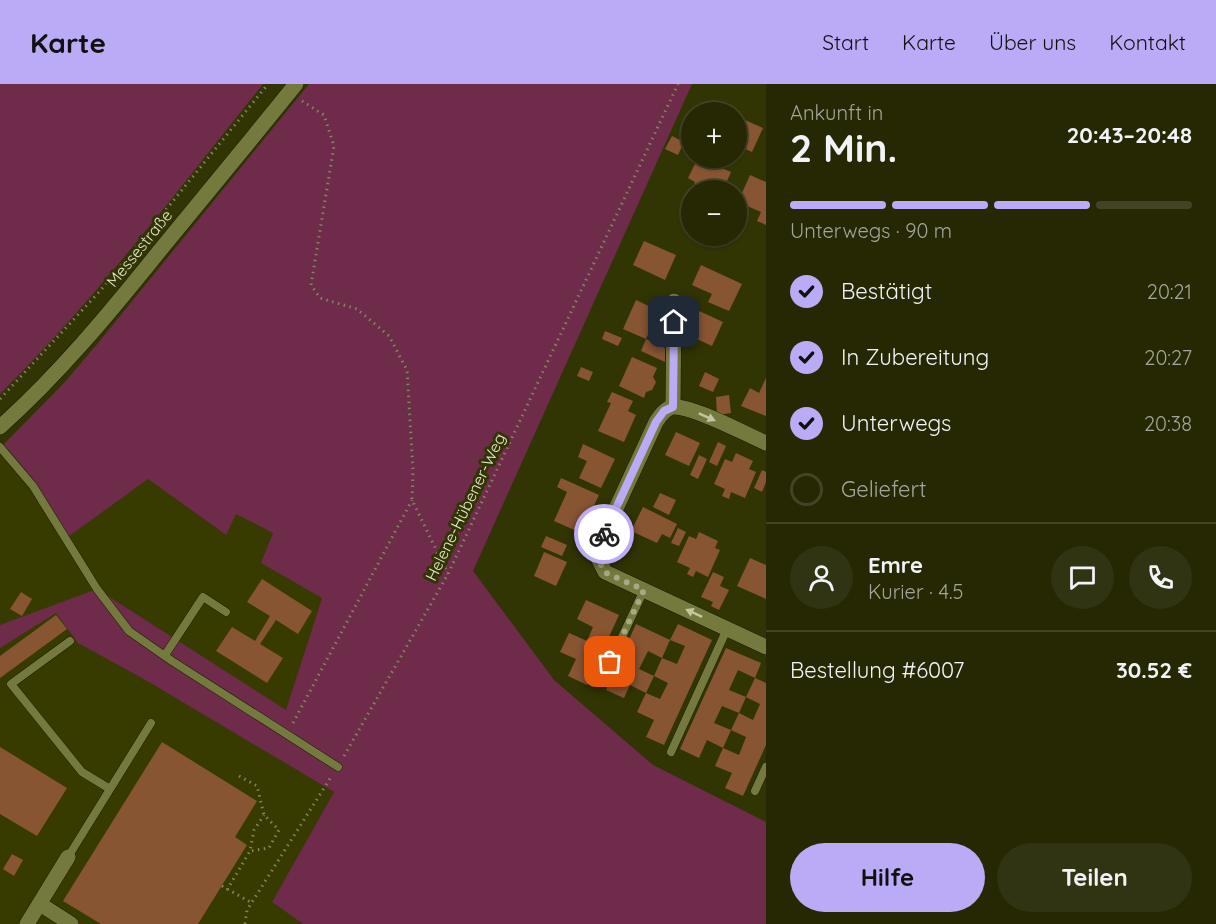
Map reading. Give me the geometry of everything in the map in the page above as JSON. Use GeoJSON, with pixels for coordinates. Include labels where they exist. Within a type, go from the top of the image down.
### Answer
{"type":"FeatureCollection","features":[{"type":"Feature","properties":{"kind":"street","name":"Messestraße"},"geometry":{"type":"LineString","coordinates":[[0,427],[68,361],[297,91]]}},
{"type":"Feature","properties":{"kind":"street"},"geometry":{"type":"LineString","coordinates":[[673,407],[674,301]]}},
{"type":"Feature","properties":{"kind":"street"},"geometry":{"type":"LineString","coordinates":[[766,443],[698,412],[673,407],[664,411],[656,422],[601,541],[598,558],[604,572],[766,647]]}},
{"type":"Feature","properties":{"kind":"street"},"geometry":{"type":"LineString","coordinates":[[27,924],[68,857]]}},
{"type":"Feature","properties":{"kind":"street"},"geometry":{"type":"LineString","coordinates":[[40,904],[71,924]]}},
{"type":"Feature","properties":{"kind":"lane"},"geometry":{"type":"LineString","coordinates":[[0,447],[33,486],[97,589],[129,631],[338,767]]}},
{"type":"Feature","properties":{"kind":"lane"},"geometry":{"type":"LineString","coordinates":[[602,680],[644,590]]}},
{"type":"Feature","properties":{"kind":"lane"},"geometry":{"type":"LineString","coordinates":[[165,655],[203,597],[226,612]]}},
{"type":"Feature","properties":{"kind":"lane"},"geometry":{"type":"LineString","coordinates":[[671,752],[727,629]]}},
{"type":"Feature","properties":{"kind":"lane"},"geometry":{"type":"LineString","coordinates":[[70,641],[11,684],[82,772],[110,789]]}},
{"type":"Feature","properties":{"kind":"lane"},"geometry":{"type":"LineString","coordinates":[[68,857],[151,723]]}},
{"type":"Feature","properties":{"kind":"lane"},"geometry":{"type":"LineString","coordinates":[[755,791],[766,767]]}},
{"type":"Feature","properties":{"kind":"path"},"geometry":{"type":"LineString","coordinates":[[0,399],[100,291],[268,84]]}},
{"type":"Feature","properties":{"kind":"path","name":"Helene-Hübener-Weg"},"geometry":{"type":"LineString","coordinates":[[245,924],[247,910],[338,767],[448,574],[678,84]]}},
{"type":"Feature","properties":{"kind":"path"},"geometry":{"type":"LineString","coordinates":[[287,735],[412,500],[413,471],[408,370],[389,336],[357,309],[320,298],[311,285],[334,146],[324,115],[297,91]]}},
{"type":"Feature","properties":{"kind":"path"},"geometry":{"type":"LineString","coordinates":[[412,500],[448,574]]}},
{"type":"Feature","properties":{"kind":"path"},"geometry":{"type":"LineString","coordinates":[[239,776],[257,786],[264,815],[279,830],[269,848],[250,851]]}},
{"type":"Feature","properties":{"kind":"path"},"geometry":{"type":"LineString","coordinates":[[227,890],[250,851],[254,830],[264,815]]}},
{"type":"Feature","properties":{"kind":"path"},"geometry":{"type":"LineString","coordinates":[[222,886],[252,903]]}},
{"type":"Feature","properties":{"kind":"shaded area"},"geometry":{"type":"Polygon","coordinates":[[[0,84],[263,84],[103,282],[0,394],[0,84]]]}},
{"type":"Feature","properties":{"kind":"shaded area"},"geometry":{"type":"Polygon","coordinates":[[[309,84],[692,84],[684,102],[681,102],[681,108],[473,571],[554,680],[653,765],[766,822],[766,924],[303,924],[272,902],[334,792],[142,678],[78,643],[56,613],[0,648],[0,625],[97,589],[286,710],[322,598],[261,563],[273,533],[236,514],[226,535],[148,479],[65,539],[33,486],[0,448],[64,383],[309,84]]]}},
{"type":"Feature","properties":{"kind":"shaded area"},"geometry":{"type":"Polygon","coordinates":[[[0,448],[148,479],[225,535],[236,513],[273,533],[262,563],[322,598],[286,711],[98,590],[142,678],[334,792],[272,902],[303,924],[0,924],[0,448]]]}},
{"type":"Feature","properties":{"kind":"building"},"geometry":{"type":"Polygon","coordinates":[[[747,121],[763,128],[752,152],[747,150],[747,121]]]}},
{"type":"Feature","properties":{"kind":"building"},"geometry":{"type":"Polygon","coordinates":[[[672,136],[681,140],[678,155],[665,149],[672,136]]]}},
{"type":"Feature","properties":{"kind":"building"},"geometry":{"type":"Polygon","coordinates":[[[693,168],[722,168],[731,172],[727,180],[692,180],[688,178],[693,168]]]}},
{"type":"Feature","properties":{"kind":"building"},"geometry":{"type":"Polygon","coordinates":[[[750,175],[766,182],[766,225],[757,221],[761,212],[747,206],[747,182],[750,175]]]}},
{"type":"Feature","properties":{"kind":"building"},"geometry":{"type":"Polygon","coordinates":[[[644,241],[676,255],[665,280],[633,265],[644,241]]]}},
{"type":"Feature","properties":{"kind":"building"},"geometry":{"type":"Polygon","coordinates":[[[701,265],[742,284],[729,311],[708,302],[712,294],[692,285],[701,265]]]}},
{"type":"Feature","properties":{"kind":"building"},"geometry":{"type":"Polygon","coordinates":[[[636,300],[659,311],[646,339],[623,329],[636,300]]]}},
{"type":"Feature","properties":{"kind":"building"},"geometry":{"type":"Polygon","coordinates":[[[697,310],[723,322],[712,346],[686,334],[697,310]]]}},
{"type":"Feature","properties":{"kind":"building"},"geometry":{"type":"Polygon","coordinates":[[[605,331],[622,338],[618,346],[602,339],[605,331]]]}},
{"type":"Feature","properties":{"kind":"building"},"geometry":{"type":"Polygon","coordinates":[[[646,339],[665,348],[665,362],[641,351],[646,339]]]}},
{"type":"Feature","properties":{"kind":"building"},"geometry":{"type":"Polygon","coordinates":[[[632,357],[657,368],[653,377],[656,382],[652,390],[646,392],[644,398],[619,386],[632,357]]]}},
{"type":"Feature","properties":{"kind":"building"},"geometry":{"type":"Polygon","coordinates":[[[581,367],[593,372],[589,381],[577,376],[581,367]]]}},
{"type":"Feature","properties":{"kind":"building"},"geometry":{"type":"Polygon","coordinates":[[[705,372],[719,379],[713,392],[699,386],[705,372]]]}},
{"type":"Feature","properties":{"kind":"building"},"geometry":{"type":"Polygon","coordinates":[[[766,378],[766,416],[741,406],[750,388],[759,393],[766,378]]]}},
{"type":"Feature","properties":{"kind":"building"},"geometry":{"type":"Polygon","coordinates":[[[612,392],[633,401],[628,411],[636,415],[624,442],[598,431],[611,403],[607,402],[612,392]]]}},
{"type":"Feature","properties":{"kind":"building"},"geometry":{"type":"Polygon","coordinates":[[[729,395],[731,413],[717,415],[716,397],[729,395]]]}},
{"type":"Feature","properties":{"kind":"building"},"geometry":{"type":"Polygon","coordinates":[[[676,432],[700,443],[689,466],[665,455],[676,432]]]}},
{"type":"Feature","properties":{"kind":"building"},"geometry":{"type":"Polygon","coordinates":[[[718,442],[726,446],[717,466],[709,462],[718,442]]]}},
{"type":"Feature","properties":{"kind":"building"},"geometry":{"type":"Polygon","coordinates":[[[583,444],[615,459],[601,488],[579,478],[587,461],[578,457],[583,444]]]}},
{"type":"Feature","properties":{"kind":"building"},"geometry":{"type":"Polygon","coordinates":[[[736,453],[753,461],[749,469],[756,472],[745,498],[731,492],[729,499],[722,496],[725,489],[714,484],[725,459],[732,462],[736,453]]]}},
{"type":"Feature","properties":{"kind":"building"},"geometry":{"type":"Polygon","coordinates":[[[699,455],[707,459],[698,479],[690,475],[699,455]]]}},
{"type":"Feature","properties":{"kind":"building"},"geometry":{"type":"Polygon","coordinates":[[[762,470],[766,472],[766,482],[762,492],[754,488],[762,470]]]}},
{"type":"Feature","properties":{"kind":"building"},"geometry":{"type":"Polygon","coordinates":[[[561,478],[599,495],[581,533],[554,521],[567,492],[557,487],[561,478]]]}},
{"type":"Feature","properties":{"kind":"building"},"geometry":{"type":"Polygon","coordinates":[[[660,493],[676,500],[669,515],[653,507],[660,493]]]}},
{"type":"Feature","properties":{"kind":"building"},"geometry":{"type":"Polygon","coordinates":[[[643,507],[677,524],[670,538],[662,534],[657,543],[631,531],[643,507]]]}},
{"type":"Feature","properties":{"kind":"building"},"geometry":{"type":"Polygon","coordinates":[[[678,528],[686,532],[679,546],[671,543],[678,528]]]}},
{"type":"Feature","properties":{"kind":"building"},"geometry":{"type":"Polygon","coordinates":[[[699,532],[718,541],[715,548],[720,550],[708,577],[696,571],[693,577],[687,574],[690,568],[677,562],[689,536],[696,539],[699,532]]]}},
{"type":"Feature","properties":{"kind":"building"},"geometry":{"type":"Polygon","coordinates":[[[546,536],[567,545],[562,556],[541,547],[546,536]]]}},
{"type":"Feature","properties":{"kind":"building"},"geometry":{"type":"Polygon","coordinates":[[[544,552],[567,562],[556,586],[534,576],[544,552]]]}},
{"type":"Feature","properties":{"kind":"building"},"geometry":{"type":"Polygon","coordinates":[[[750,558],[766,565],[766,599],[737,586],[750,558]]]}},
{"type":"Feature","properties":{"kind":"building"},"geometry":{"type":"Polygon","coordinates":[[[713,572],[724,577],[720,586],[729,590],[719,610],[711,606],[713,602],[701,597],[713,572]]]}},
{"type":"Feature","properties":{"kind":"building"},"geometry":{"type":"Polygon","coordinates":[[[262,579],[312,611],[298,634],[276,620],[260,644],[283,658],[267,683],[216,651],[232,627],[255,641],[270,616],[247,602],[262,579]]]}},
{"type":"Feature","properties":{"kind":"building"},"geometry":{"type":"Polygon","coordinates":[[[21,592],[32,599],[22,616],[10,609],[21,592]]]}},
{"type":"Feature","properties":{"kind":"building"},"geometry":{"type":"Polygon","coordinates":[[[586,600],[619,615],[587,685],[568,676],[576,659],[560,652],[569,633],[587,641],[593,627],[577,619],[586,600]]]}},
{"type":"Feature","properties":{"kind":"building"},"geometry":{"type":"Polygon","coordinates":[[[56,615],[67,629],[0,678],[0,656],[56,615]]]}},
{"type":"Feature","properties":{"kind":"building"},"geometry":{"type":"Polygon","coordinates":[[[636,624],[670,640],[662,658],[648,651],[639,669],[654,676],[646,693],[630,685],[624,698],[606,690],[636,624]]]}},
{"type":"Feature","properties":{"kind":"building"},"geometry":{"type":"Polygon","coordinates":[[[678,624],[712,640],[664,745],[646,737],[654,720],[637,712],[646,693],[660,699],[668,683],[654,676],[662,658],[677,664],[685,646],[670,640],[678,624]]]}},
{"type":"Feature","properties":{"kind":"building"},"geometry":{"type":"Polygon","coordinates":[[[726,648],[761,663],[755,678],[738,670],[729,690],[746,697],[739,713],[722,706],[714,723],[731,730],[723,748],[707,740],[699,758],[680,749],[726,648]]]}},
{"type":"Feature","properties":{"kind":"building"},"geometry":{"type":"Polygon","coordinates":[[[755,678],[766,683],[766,745],[743,796],[725,788],[732,773],[715,766],[723,748],[739,755],[746,737],[731,730],[739,713],[753,720],[760,704],[746,697],[755,678]]]}},
{"type":"Feature","properties":{"kind":"building"},"geometry":{"type":"Polygon","coordinates":[[[162,742],[257,801],[235,837],[247,845],[198,924],[101,924],[63,901],[162,742]]]}},
{"type":"Feature","properties":{"kind":"building"},"geometry":{"type":"Polygon","coordinates":[[[0,747],[67,788],[37,836],[0,814],[0,747]]]}},
{"type":"Feature","properties":{"kind":"building"},"geometry":{"type":"Polygon","coordinates":[[[12,854],[23,860],[14,876],[3,869],[12,854]]]}},
{"type":"Feature","properties":{"kind":"way so far"},"geometry":{"type":"LineString","coordinates":[[604,534],[598,558],[604,572],[644,590],[610,662]]}},
{"type":"Feature","properties":{"kind":"route"},"geometry":{"type":"LineString","coordinates":[[604,534],[656,422],[664,411],[673,407],[674,322]]}}]}
